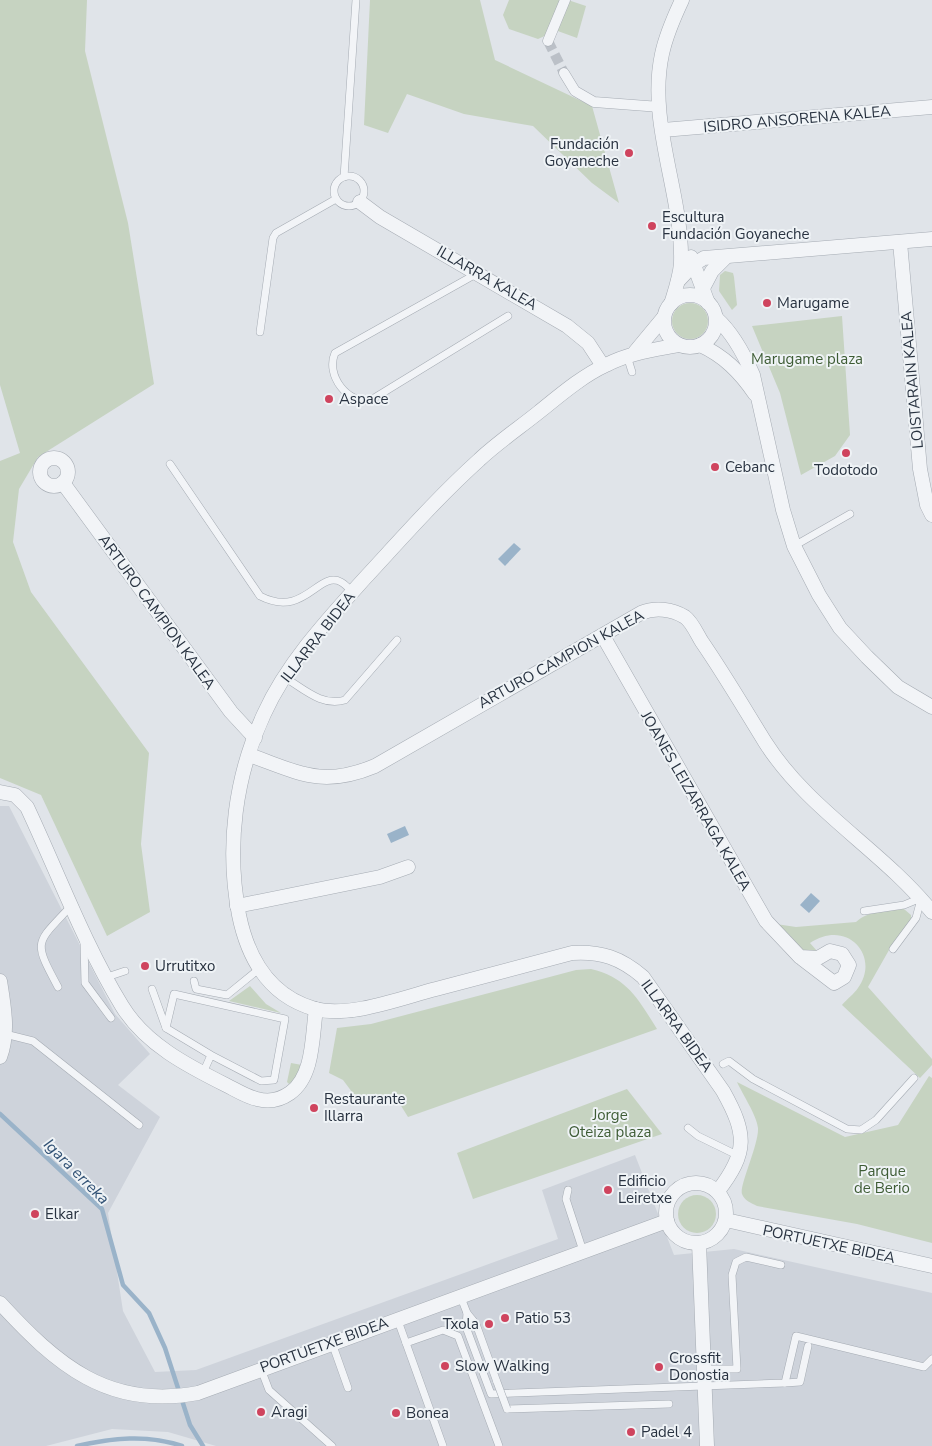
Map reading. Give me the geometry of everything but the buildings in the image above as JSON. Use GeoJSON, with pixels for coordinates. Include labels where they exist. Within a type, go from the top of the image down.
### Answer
{"type":"FeatureCollection","features":[{"type":"Feature","properties":{"kind":"street"},"geometry":{"type":"LineString","coordinates":[[548,40],[565,0]]}},
{"type":"Feature","properties":{"kind":"street"},"geometry":{"type":"LineString","coordinates":[[682,0],[662,54],[660,107],[680,237],[681,265],[671,304],[664,317],[667,334],[679,345],[686,347],[700,346],[716,353],[731,364],[758,398]]}},
{"type":"Feature","properties":{"kind":"street"},"geometry":{"type":"LineString","coordinates":[[564,73],[575,91],[594,102],[660,107]]}},
{"type":"Feature","properties":{"kind":"street","name":"ISIDRO ANSORENA KALEA"},"geometry":{"type":"LineString","coordinates":[[663,130],[932,107]]}},
{"type":"Feature","properties":{"kind":"street","name":"ILLARRA KALEA"},"geometry":{"type":"LineString","coordinates":[[360,202],[380,218],[567,326],[588,343],[603,366]]}},
{"type":"Feature","properties":{"kind":"street"},"geometry":{"type":"LineString","coordinates":[[680,237],[694,264],[705,296],[716,318],[724,325],[745,355],[753,375],[783,510],[794,546],[818,594],[840,628],[898,687],[932,707]]}},
{"type":"Feature","properties":{"kind":"street"},"geometry":{"type":"LineString","coordinates":[[677,282],[694,264],[704,258],[725,258],[932,239]]}},
{"type":"Feature","properties":{"kind":"street","name":"LOISTARAIN KALEA"},"geometry":{"type":"LineString","coordinates":[[900,242],[920,469],[927,505],[932,515]]}},
{"type":"Feature","properties":{"kind":"street"},"geometry":{"type":"LineString","coordinates":[[705,296],[712,271],[725,258]]}},
{"type":"Feature","properties":{"kind":"street"},"geometry":{"type":"LineString","coordinates":[[671,304],[685,296],[702,298],[705,296]]}},
{"type":"Feature","properties":{"kind":"street","name":"ILLARRA BIDEA"},"geometry":{"type":"LineString","coordinates":[[631,354],[664,317]]}},
{"type":"Feature","properties":{"kind":"street"},"geometry":{"type":"LineString","coordinates":[[700,346],[713,335],[716,318]]}},
{"type":"Feature","properties":{"kind":"street","name":"ILLARRA BIDEA"},"geometry":{"type":"LineString","coordinates":[[679,345],[631,354],[603,366],[558,398],[482,457],[419,519],[353,592],[317,633],[284,677],[263,715],[240,785],[233,848],[238,906],[243,934],[252,958],[277,990],[316,1009],[354,1010],[572,953],[601,953],[614,957],[630,966],[642,978],[723,1091],[738,1123],[741,1139],[739,1156],[734,1170],[718,1191]]}},
{"type":"Feature","properties":{"kind":"street","name":"ARTURO CAMPION KALEA"},"geometry":{"type":"LineString","coordinates":[[63,483],[231,712],[255,738]]}},
{"type":"Feature","properties":{"kind":"street","name":"ARTURO CAMPION KALEA"},"geometry":{"type":"LineString","coordinates":[[249,755],[308,776],[343,777],[360,772],[375,766],[650,609],[675,612],[687,618],[723,672],[772,754],[823,811],[884,861],[921,898],[932,912]]}},
{"type":"Feature","properties":{"kind":"street","name":"JOANES LEIZARRAGA KALEA"},"geometry":{"type":"LineString","coordinates":[[603,636],[766,921],[800,957]]}},
{"type":"Feature","properties":{"kind":"street"},"geometry":{"type":"LineString","coordinates":[[880,669],[892,672],[932,696]]}},
{"type":"Feature","properties":{"kind":"street"},"geometry":{"type":"LineString","coordinates":[[0,792],[15,795],[27,807],[84,932],[123,1007],[162,1048],[203,1073],[255,1099],[270,1101],[291,1093],[307,1070],[316,1009]]}},
{"type":"Feature","properties":{"kind":"street"},"geometry":{"type":"LineString","coordinates":[[238,906],[380,876],[408,867]]}},
{"type":"Feature","properties":{"kind":"street"},"geometry":{"type":"LineString","coordinates":[[0,981],[5,1034],[0,1057]]}},
{"type":"Feature","properties":{"kind":"street"},"geometry":{"type":"LineString","coordinates":[[700,1183],[710,1185],[718,1191],[726,1205],[726,1220],[716,1236],[699,1243],[682,1240],[670,1229],[667,1221],[668,1201],[681,1186],[700,1183]]}},
{"type":"Feature","properties":{"kind":"street","name":"PORTUETXE BIDEA"},"geometry":{"type":"LineString","coordinates":[[726,1220],[932,1266]]}},
{"type":"Feature","properties":{"kind":"street","name":"PORTUETXE BIDEA"},"geometry":{"type":"LineString","coordinates":[[0,1303],[47,1352],[67,1367],[90,1380],[114,1389],[147,1396],[167,1397],[198,1393],[397,1318],[667,1221]]}},
{"type":"Feature","properties":{"kind":"street"},"geometry":{"type":"LineString","coordinates":[[699,1243],[707,1446]]}},
{"type":"Feature","properties":{"kind":"lane"},"geometry":{"type":"LineString","coordinates":[[344,177],[356,0]]}},
{"type":"Feature","properties":{"kind":"lane"},"geometry":{"type":"LineString","coordinates":[[344,177],[354,177],[362,183],[364,193],[360,202],[347,207],[336,199],[334,186],[344,177]]}},
{"type":"Feature","properties":{"kind":"lane"},"geometry":{"type":"LineString","coordinates":[[260,332],[273,238],[276,233],[336,199]]}},
{"type":"Feature","properties":{"kind":"lane"},"geometry":{"type":"LineString","coordinates":[[476,273],[335,354],[331,362],[332,371],[345,392],[354,399],[371,400],[508,316]]}},
{"type":"Feature","properties":{"kind":"lane"},"geometry":{"type":"LineString","coordinates":[[631,354],[632,372]]}},
{"type":"Feature","properties":{"kind":"lane"},"geometry":{"type":"LineString","coordinates":[[170,464],[260,596],[279,604],[289,603],[298,600],[325,582],[334,580],[342,582],[353,592]]}},
{"type":"Feature","properties":{"kind":"lane"},"geometry":{"type":"LineString","coordinates":[[794,546],[850,514]]}},
{"type":"Feature","properties":{"kind":"lane"},"geometry":{"type":"LineString","coordinates":[[284,677],[323,702],[334,703],[345,700],[397,640]]}},
{"type":"Feature","properties":{"kind":"lane"},"geometry":{"type":"LineString","coordinates":[[864,911],[904,905],[921,898]]}},
{"type":"Feature","properties":{"kind":"lane"},"geometry":{"type":"LineString","coordinates":[[893,949],[916,918],[921,898]]}},
{"type":"Feature","properties":{"kind":"lane"},"geometry":{"type":"LineString","coordinates":[[58,988],[43,959],[40,947],[45,935],[72,905]]}},
{"type":"Feature","properties":{"kind":"lane"},"geometry":{"type":"LineString","coordinates":[[84,932],[83,966],[85,983],[111,1018]]}},
{"type":"Feature","properties":{"kind":"lane"},"geometry":{"type":"LineString","coordinates":[[194,981],[196,989],[227,996],[259,969]]}},
{"type":"Feature","properties":{"kind":"lane"},"geometry":{"type":"LineString","coordinates":[[107,977],[125,972]]}},
{"type":"Feature","properties":{"kind":"lane"},"geometry":{"type":"LineString","coordinates":[[152,989],[166,1028],[211,1055],[261,1081],[274,1080],[285,1019],[174,994],[166,1028]]}},
{"type":"Feature","properties":{"kind":"lane"},"geometry":{"type":"LineString","coordinates":[[5,1034],[33,1041],[139,1125]]}},
{"type":"Feature","properties":{"kind":"lane"},"geometry":{"type":"LineString","coordinates":[[203,1073],[211,1055]]}},
{"type":"Feature","properties":{"kind":"lane"},"geometry":{"type":"LineString","coordinates":[[723,1064],[729,1060],[753,1079],[847,1129],[861,1130],[876,1120],[914,1078]]}},
{"type":"Feature","properties":{"kind":"lane"},"geometry":{"type":"LineString","coordinates":[[688,1128],[698,1136],[739,1156]]}},
{"type":"Feature","properties":{"kind":"lane"},"geometry":{"type":"LineString","coordinates":[[568,1190],[566,1199],[583,1251]]}},
{"type":"Feature","properties":{"kind":"lane"},"geometry":{"type":"LineString","coordinates":[[705,1369],[737,1369],[732,1275],[736,1262],[746,1257],[781,1265]]}},
{"type":"Feature","properties":{"kind":"lane"},"geometry":{"type":"LineString","coordinates":[[460,1295],[467,1312],[476,1324],[506,1409],[669,1404]]}},
{"type":"Feature","properties":{"kind":"lane"},"geometry":{"type":"LineString","coordinates":[[467,1312],[466,1327],[491,1394],[800,1382],[808,1346]]}},
{"type":"Feature","properties":{"kind":"lane"},"geometry":{"type":"LineString","coordinates":[[397,1318],[443,1446]]}},
{"type":"Feature","properties":{"kind":"lane"},"geometry":{"type":"LineString","coordinates":[[406,1343],[443,1330],[458,1336],[499,1446]]}},
{"type":"Feature","properties":{"kind":"lane"},"geometry":{"type":"LineString","coordinates":[[786,1383],[796,1336],[924,1367],[932,1359]]}},
{"type":"Feature","properties":{"kind":"lane"},"geometry":{"type":"LineString","coordinates":[[332,1342],[348,1388]]}},
{"type":"Feature","properties":{"kind":"lane"},"geometry":{"type":"LineString","coordinates":[[260,1369],[269,1390],[332,1446]]}},
{"type":"Feature","properties":{"kind":"shaded area"},"geometry":{"type":"Polygon","coordinates":[[[0,806],[9,806],[115,1014],[150,1054],[118,1085],[160,1117],[108,1213],[123,1311],[155,1372],[196,1370],[558,1239],[542,1190],[635,1155],[674,1255],[734,1249],[932,1293],[932,1446],[216,1446],[168,1432],[112,1429],[46,1446],[0,1446],[0,806]]]}},
{"type":"Feature","properties":{"kind":"green space"},"geometry":{"type":"Polygon","coordinates":[[[0,0],[87,0],[85,51],[128,223],[154,384],[38,457],[19,489],[13,542],[31,592],[149,753],[141,844],[150,912],[107,936],[41,795],[0,778],[0,461],[20,453],[0,385],[0,0]]]}},
{"type":"Feature","properties":{"kind":"green space"},"geometry":{"type":"Polygon","coordinates":[[[370,0],[480,0],[495,60],[592,106],[619,203],[592,183],[533,126],[464,114],[407,94],[388,133],[364,125],[370,0]]]}},
{"type":"Feature","properties":{"kind":"green space"},"geometry":{"type":"Polygon","coordinates":[[[509,0],[562,0],[549,34],[538,39],[509,29],[503,15],[509,0]]]}},
{"type":"Feature","properties":{"kind":"green space"},"geometry":{"type":"Polygon","coordinates":[[[568,0],[586,6],[577,38],[555,30],[568,0]]]}},
{"type":"Feature","properties":{"kind":"green space"},"geometry":{"type":"Polygon","coordinates":[[[725,271],[733,273],[734,277],[737,305],[732,310],[719,291],[720,275],[725,271]]]}},
{"type":"Feature","properties":{"kind":"green space"},"geometry":{"type":"Polygon","coordinates":[[[690,303],[697,304],[703,308],[707,314],[707,328],[703,334],[697,338],[690,339],[683,338],[677,334],[673,328],[672,321],[673,314],[677,308],[683,304],[690,303]]]}},
{"type":"Feature","properties":{"kind":"green space","name":"Marugame plaza"},"geometry":{"type":"Polygon","coordinates":[[[842,316],[850,435],[835,456],[801,475],[780,393],[752,326],[842,316]]]}},
{"type":"Feature","properties":{"kind":"green space"},"geometry":{"type":"Polygon","coordinates":[[[904,909],[911,915],[911,920],[893,943],[868,987],[932,1059],[932,1065],[920,1078],[842,1005],[858,988],[864,976],[865,964],[863,953],[856,944],[848,938],[836,935],[824,936],[810,943],[817,951],[805,950],[794,944],[776,924],[796,927],[856,922],[873,913],[904,909]]]}},
{"type":"Feature","properties":{"kind":"green space"},"geometry":{"type":"Polygon","coordinates":[[[591,969],[614,978],[631,991],[657,1029],[408,1117],[398,1101],[355,1096],[343,1080],[329,1073],[337,1028],[371,1024],[576,970],[591,969]]]}},
{"type":"Feature","properties":{"kind":"green space"},"geometry":{"type":"Polygon","coordinates":[[[250,986],[266,1004],[281,1013],[229,1001],[250,986]]]}},
{"type":"Feature","properties":{"kind":"green space"},"geometry":{"type":"Polygon","coordinates":[[[291,1063],[302,1065],[295,1079],[289,1084],[287,1082],[291,1063]]]}},
{"type":"Feature","properties":{"kind":"green space","name":"Parque de Berio"},"geometry":{"type":"Polygon","coordinates":[[[929,1076],[932,1078],[932,1243],[857,1224],[757,1206],[743,1196],[743,1183],[756,1144],[758,1128],[752,1111],[737,1082],[845,1137],[898,1125],[929,1076]]]}},
{"type":"Feature","properties":{"kind":"green space","name":"Jorge Oteiza plaza"},"geometry":{"type":"Polygon","coordinates":[[[627,1089],[662,1134],[473,1199],[457,1153],[627,1089]]]}},
{"type":"Feature","properties":{"kind":"green space"},"geometry":{"type":"Polygon","coordinates":[[[697,1195],[710,1201],[716,1214],[710,1227],[697,1233],[684,1227],[678,1214],[684,1201],[697,1195]]]}},
{"type":"Feature","properties":{"kind":"water"},"geometry":{"type":"Polygon","coordinates":[[[514,543],[521,549],[505,566],[498,559],[514,543]]]}},
{"type":"Feature","properties":{"kind":"water"},"geometry":{"type":"Polygon","coordinates":[[[405,826],[409,835],[391,843],[387,834],[405,826]]]}},
{"type":"Feature","properties":{"kind":"water"},"geometry":{"type":"Polygon","coordinates":[[[811,893],[820,901],[809,913],[800,905],[811,893]]]}},
{"type":"Feature","properties":{"kind":"waterway","name":"Igara erreka"},"geometry":{"type":"LineString","coordinates":[[0,1114],[102,1209],[123,1285],[149,1313],[165,1348],[190,1425],[203,1446]]}},
{"type":"Feature","properties":{"kind":"waterway"},"geometry":{"type":"LineString","coordinates":[[77,1446],[130,1438],[156,1440],[182,1446]]}},
{"type":"Feature","properties":{"kind":"tunnel"},"geometry":{"type":"LineString","coordinates":[[548,41],[564,73]]}},
{"type":"Feature","properties":{"kind":"place","name":"Fundación Goyaneche"},"geometry":{"type":"Point","coordinates":[629,153]}},
{"type":"Feature","properties":{"kind":"place","name":"Escultura Fundación Goyaneche"},"geometry":{"type":"Point","coordinates":[652,226]}},
{"type":"Feature","properties":{"kind":"place","name":"Marugame"},"geometry":{"type":"Point","coordinates":[767,303]}},
{"type":"Feature","properties":{"kind":"place","name":"Aspace"},"geometry":{"type":"Point","coordinates":[329,399]}},
{"type":"Feature","properties":{"kind":"place","name":"Todotodo"},"geometry":{"type":"Point","coordinates":[846,453]}},
{"type":"Feature","properties":{"kind":"place","name":"Cebanc"},"geometry":{"type":"Point","coordinates":[715,467]}},
{"type":"Feature","properties":{"kind":"place","name":"Urrutitxo"},"geometry":{"type":"Point","coordinates":[145,966]}},
{"type":"Feature","properties":{"kind":"place","name":"Restaurante Illarra"},"geometry":{"type":"Point","coordinates":[314,1108]}},
{"type":"Feature","properties":{"kind":"place","name":"Edificio Leiretxe"},"geometry":{"type":"Point","coordinates":[608,1190]}},
{"type":"Feature","properties":{"kind":"place","name":"Elkar"},"geometry":{"type":"Point","coordinates":[35,1214]}},
{"type":"Feature","properties":{"kind":"place","name":"Patio 53"},"geometry":{"type":"Point","coordinates":[505,1318]}},
{"type":"Feature","properties":{"kind":"place","name":"Txola"},"geometry":{"type":"Point","coordinates":[489,1324]}},
{"type":"Feature","properties":{"kind":"place","name":"Slow Walking"},"geometry":{"type":"Point","coordinates":[445,1366]}},
{"type":"Feature","properties":{"kind":"place","name":"Crossfit Donostia"},"geometry":{"type":"Point","coordinates":[659,1367]}},
{"type":"Feature","properties":{"kind":"place","name":"Aragi"},"geometry":{"type":"Point","coordinates":[261,1412]}},
{"type":"Feature","properties":{"kind":"place","name":"Bonea"},"geometry":{"type":"Point","coordinates":[396,1413]}},
{"type":"Feature","properties":{"kind":"place","name":"Padel 4"},"geometry":{"type":"Point","coordinates":[631,1432]}}]}
